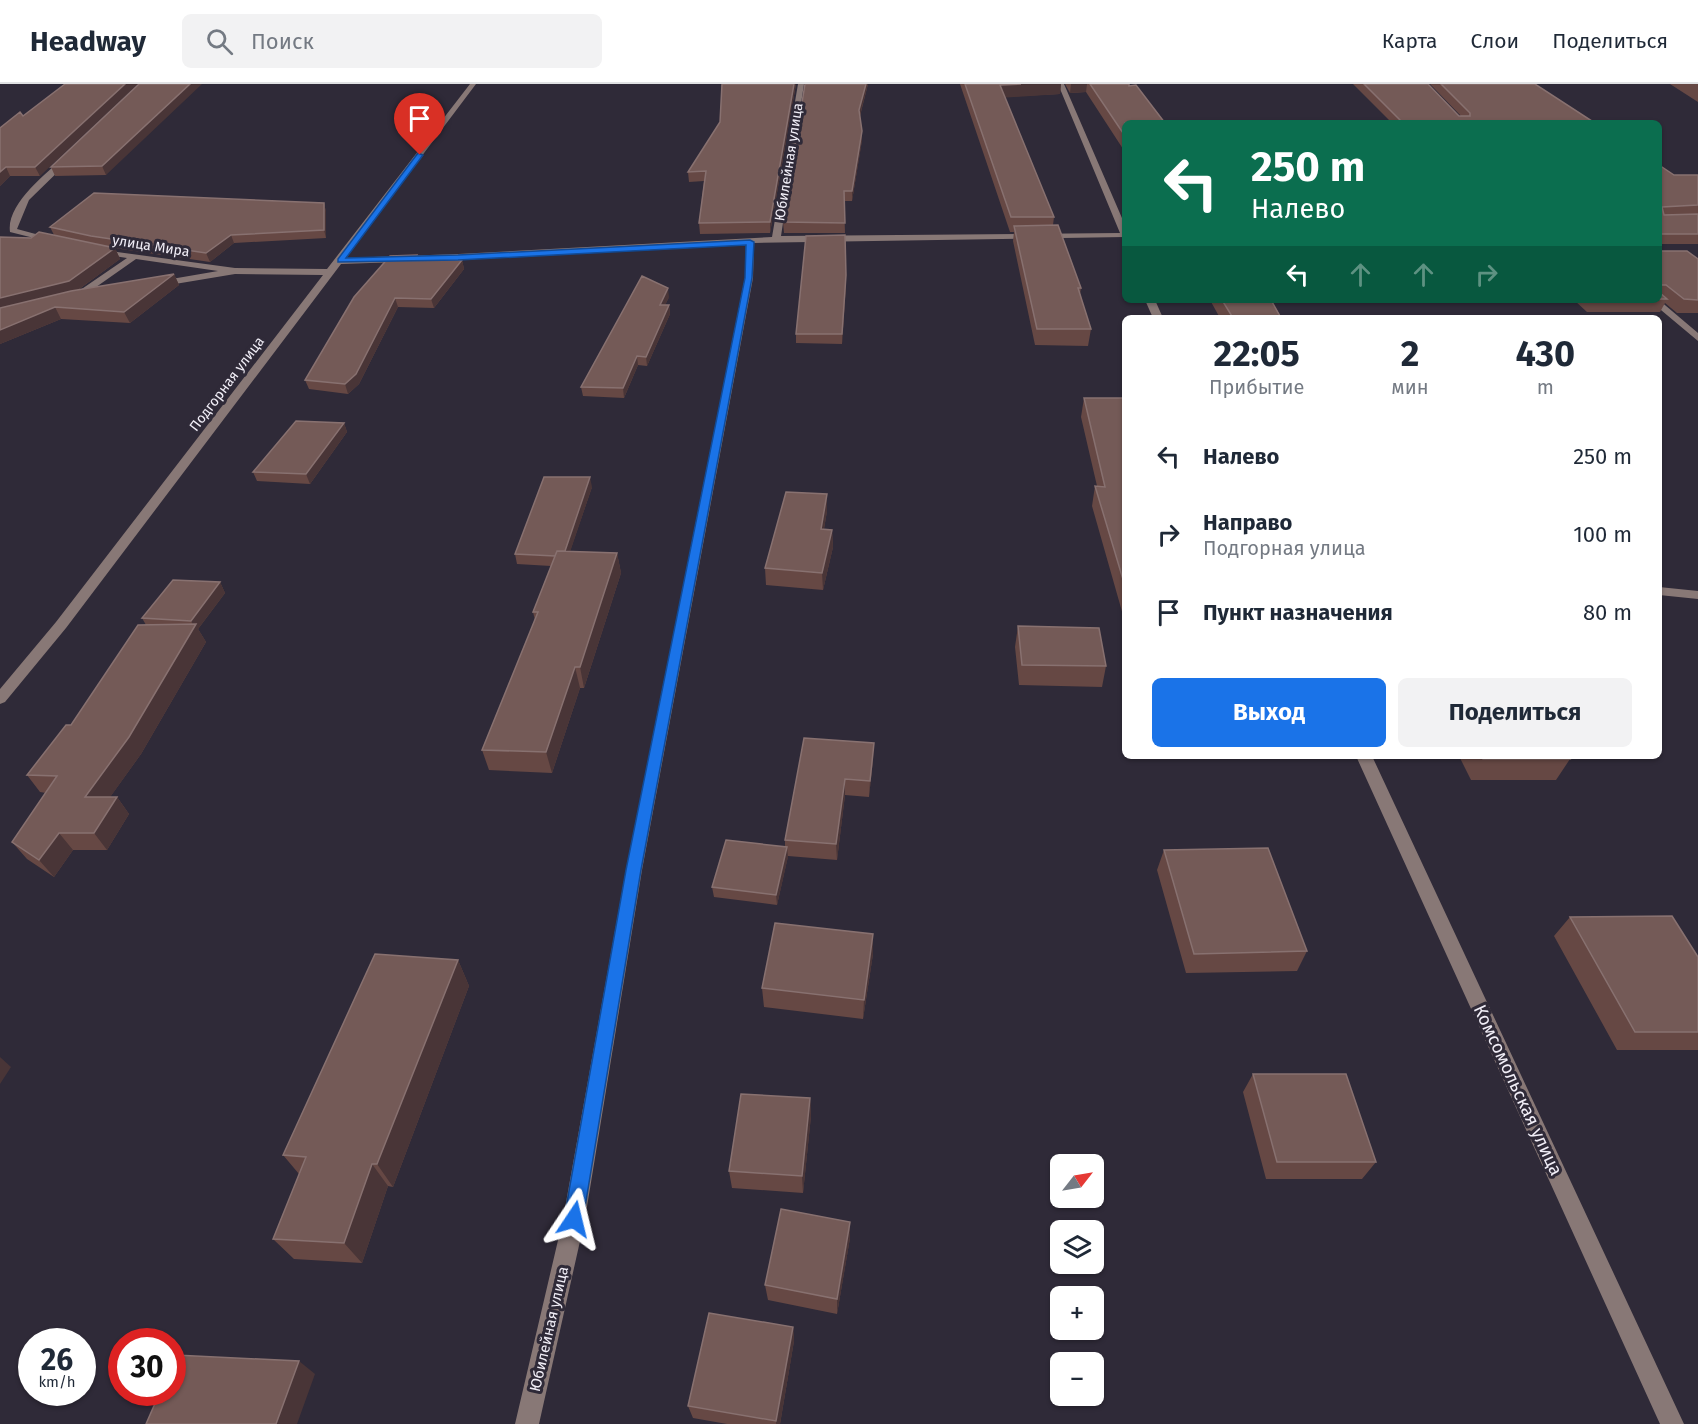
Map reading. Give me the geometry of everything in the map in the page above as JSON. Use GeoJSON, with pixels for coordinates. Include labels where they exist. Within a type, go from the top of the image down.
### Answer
{"type":"FeatureCollection","features":[{"type":"Feature","properties":{"kind":"street","name":"Подгорная улица"},"geometry":{"type":"LineString","coordinates":[[0,699],[68,616],[473,84]]}},
{"type":"Feature","properties":{"kind":"street","name":"Юбилейная улица"},"geometry":{"type":"LineString","coordinates":[[776,239],[801,84]]}},
{"type":"Feature","properties":{"kind":"street"},"geometry":{"type":"LineString","coordinates":[[1061,84],[1122,227]]}},
{"type":"Feature","properties":{"kind":"street"},"geometry":{"type":"LineString","coordinates":[[13,230],[14,220],[27,196],[77,150]]}},
{"type":"Feature","properties":{"kind":"street"},"geometry":{"type":"LineString","coordinates":[[0,230],[13,230],[65,244]]}},
{"type":"Feature","properties":{"kind":"street"},"geometry":{"type":"LineString","coordinates":[[340,261],[458,257],[776,239],[1122,234]]}},
{"type":"Feature","properties":{"kind":"street","name":"Юбилейная улица"},"geometry":{"type":"LineString","coordinates":[[527,1424],[574,1219],[634,870],[748,278],[750,242]]}},
{"type":"Feature","properties":{"kind":"street","name":"улица Мира"},"geometry":{"type":"LineString","coordinates":[[87,249],[132,258],[235,272]]}},
{"type":"Feature","properties":{"kind":"street"},"geometry":{"type":"LineString","coordinates":[[76,297],[132,258]]}},
{"type":"Feature","properties":{"kind":"street"},"geometry":{"type":"LineString","coordinates":[[147,285],[235,272],[331,272]]}},
{"type":"Feature","properties":{"kind":"street"},"geometry":{"type":"LineString","coordinates":[[65,300],[96,294]]}},
{"type":"Feature","properties":{"kind":"street"},"geometry":{"type":"LineString","coordinates":[[1657,303],[1698,338]]}},
{"type":"Feature","properties":{"kind":"street"},"geometry":{"type":"LineString","coordinates":[[1662,591],[1698,595]]}},
{"type":"Feature","properties":{"kind":"street","name":"Комсомольская улица"},"geometry":{"type":"LineString","coordinates":[[1365,759],[1672,1424]]}},
{"type":"Feature","properties":{"kind":"building"},"geometry":{"type":"Polygon","coordinates":[[[65,84],[125,84],[35,167],[6,167],[0,172],[0,128],[20,112],[23,116],[65,84]]]}},
{"type":"Feature","properties":{"kind":"building"},"geometry":{"type":"Polygon","coordinates":[[[139,84],[190,84],[102,166],[51,167],[139,84]]]}},
{"type":"Feature","properties":{"kind":"building"},"geometry":{"type":"Polygon","coordinates":[[[722,84],[794,84],[770,222],[699,223],[706,171],[688,172],[720,122],[722,84]]]}},
{"type":"Feature","properties":{"kind":"building"},"geometry":{"type":"Polygon","coordinates":[[[805,84],[866,84],[859,110],[862,131],[852,191],[844,191],[845,223],[783,222],[805,84]]]}},
{"type":"Feature","properties":{"kind":"building"},"geometry":{"type":"Polygon","coordinates":[[[965,84],[1021,84],[1000,85],[1054,217],[1011,217],[965,84]]]}},
{"type":"Feature","properties":{"kind":"building"},"geometry":{"type":"Polygon","coordinates":[[[1090,84],[1136,85],[1163,120],[1122,120],[1122,132],[1090,84]]]}},
{"type":"Feature","properties":{"kind":"building"},"geometry":{"type":"Polygon","coordinates":[[[1364,84],[1428,84],[1459,116],[1470,116],[1470,113],[1441,84],[1535,84],[1590,120],[1400,120],[1364,84]]]}},
{"type":"Feature","properties":{"kind":"building"},"geometry":{"type":"Polygon","coordinates":[[[1662,167],[1674,175],[1698,175],[1698,205],[1662,207],[1662,167]]]}},
{"type":"Feature","properties":{"kind":"building"},"geometry":{"type":"Polygon","coordinates":[[[94,193],[324,203],[324,230],[231,235],[206,253],[91,236],[50,227],[94,193]]]}},
{"type":"Feature","properties":{"kind":"building"},"geometry":{"type":"Polygon","coordinates":[[[1662,207],[1664,215],[1698,214],[1698,234],[1662,234],[1662,207]]]}},
{"type":"Feature","properties":{"kind":"building"},"geometry":{"type":"Polygon","coordinates":[[[1058,225],[1081,288],[1078,288],[1091,329],[1037,329],[1014,226],[1058,225]]]}},
{"type":"Feature","properties":{"kind":"building"},"geometry":{"type":"Polygon","coordinates":[[[39,232],[115,248],[69,281],[0,298],[0,237],[31,238],[39,232]]]}},
{"type":"Feature","properties":{"kind":"building"},"geometry":{"type":"Polygon","coordinates":[[[845,235],[846,275],[842,334],[796,334],[806,236],[845,235]]]}},
{"type":"Feature","properties":{"kind":"building"},"geometry":{"type":"Polygon","coordinates":[[[1662,251],[1687,251],[1698,259],[1698,300],[1684,299],[1666,285],[1662,285],[1662,251]]]}},
{"type":"Feature","properties":{"kind":"building"},"geometry":{"type":"Polygon","coordinates":[[[417,255],[415,259],[462,260],[431,299],[395,298],[356,374],[345,384],[305,380],[354,297],[390,256],[417,255]]]}},
{"type":"Feature","properties":{"kind":"building"},"geometry":{"type":"Polygon","coordinates":[[[174,274],[124,312],[55,307],[0,330],[0,308],[71,291],[174,274]]]}},
{"type":"Feature","properties":{"kind":"building"},"geometry":{"type":"Polygon","coordinates":[[[642,276],[668,288],[660,305],[669,305],[646,357],[637,356],[623,388],[581,387],[642,276]]]}},
{"type":"Feature","properties":{"kind":"building"},"geometry":{"type":"Polygon","coordinates":[[[1224,303],[1273,303],[1279,315],[1231,315],[1224,303]]]}},
{"type":"Feature","properties":{"kind":"building"},"geometry":{"type":"Polygon","coordinates":[[[1084,398],[1122,398],[1122,576],[1095,486],[1105,487],[1084,398]]]}},
{"type":"Feature","properties":{"kind":"building"},"geometry":{"type":"Polygon","coordinates":[[[296,421],[344,423],[306,474],[253,472],[296,421]]]}},
{"type":"Feature","properties":{"kind":"building"},"geometry":{"type":"Polygon","coordinates":[[[544,477],[590,477],[565,551],[557,551],[555,556],[515,554],[544,477]]]}},
{"type":"Feature","properties":{"kind":"building"},"geometry":{"type":"Polygon","coordinates":[[[786,492],[827,494],[821,529],[832,530],[822,573],[765,568],[786,492]]]}},
{"type":"Feature","properties":{"kind":"building"},"geometry":{"type":"Polygon","coordinates":[[[557,551],[617,553],[580,667],[575,667],[546,752],[482,750],[538,612],[533,612],[557,551]]]}},
{"type":"Feature","properties":{"kind":"building"},"geometry":{"type":"Polygon","coordinates":[[[173,580],[220,582],[191,621],[142,618],[173,580]]]}},
{"type":"Feature","properties":{"kind":"building"},"geometry":{"type":"Polygon","coordinates":[[[196,624],[129,737],[85,797],[117,797],[94,833],[59,833],[39,860],[12,842],[57,776],[27,775],[66,725],[71,725],[138,625],[196,624]]]}},
{"type":"Feature","properties":{"kind":"building"},"geometry":{"type":"Polygon","coordinates":[[[1018,626],[1099,628],[1106,666],[1022,665],[1018,626]]]}},
{"type":"Feature","properties":{"kind":"building"},"geometry":{"type":"Polygon","coordinates":[[[804,738],[874,743],[870,781],[845,779],[836,844],[785,840],[804,738]]]}},
{"type":"Feature","properties":{"kind":"building"},"geometry":{"type":"Polygon","coordinates":[[[726,840],[787,847],[776,895],[712,887],[726,840]]]}},
{"type":"Feature","properties":{"kind":"building"},"geometry":{"type":"Polygon","coordinates":[[[1268,848],[1307,951],[1194,954],[1164,850],[1268,848]]]}},
{"type":"Feature","properties":{"kind":"building"},"geometry":{"type":"Polygon","coordinates":[[[1672,916],[1698,957],[1698,1032],[1635,1032],[1570,917],[1672,916]]]}},
{"type":"Feature","properties":{"kind":"building"},"geometry":{"type":"Polygon","coordinates":[[[775,923],[873,934],[864,1000],[762,988],[775,923]]]}},
{"type":"Feature","properties":{"kind":"building"},"geometry":{"type":"Polygon","coordinates":[[[375,954],[458,960],[377,1164],[372,1164],[344,1243],[273,1239],[306,1157],[283,1155],[375,954]]]}},
{"type":"Feature","properties":{"kind":"building"},"geometry":{"type":"Polygon","coordinates":[[[1253,1074],[1346,1074],[1376,1162],[1277,1162],[1253,1074]]]}},
{"type":"Feature","properties":{"kind":"building"},"geometry":{"type":"Polygon","coordinates":[[[741,1094],[810,1098],[802,1176],[729,1171],[741,1094]]]}},
{"type":"Feature","properties":{"kind":"building"},"geometry":{"type":"Polygon","coordinates":[[[781,1209],[850,1222],[837,1299],[765,1285],[781,1209]]]}},
{"type":"Feature","properties":{"kind":"building"},"geometry":{"type":"Polygon","coordinates":[[[709,1313],[793,1327],[776,1421],[688,1406],[709,1313]]]}},
{"type":"Feature","properties":{"kind":"building"},"geometry":{"type":"Polygon","coordinates":[[[186,1356],[299,1361],[276,1424],[146,1424],[154,1406],[186,1406],[186,1356]]]}},
{"type":"Feature","properties":{"kind":"route"},"geometry":{"type":"LineString","coordinates":[[420,155],[340,261],[750,242],[748,278],[634,870],[574,1219]]}}]}
